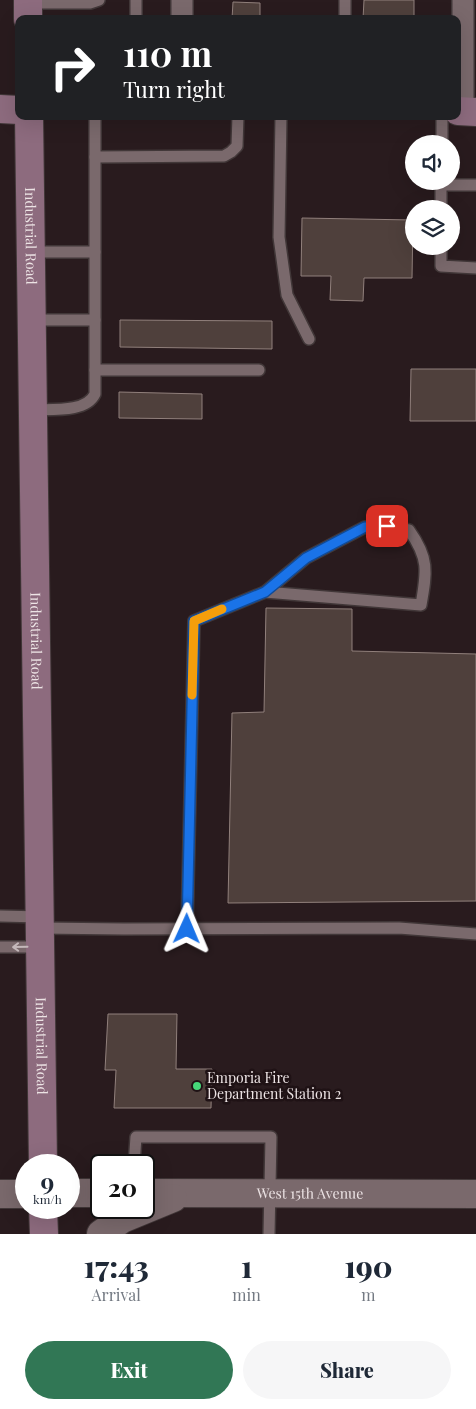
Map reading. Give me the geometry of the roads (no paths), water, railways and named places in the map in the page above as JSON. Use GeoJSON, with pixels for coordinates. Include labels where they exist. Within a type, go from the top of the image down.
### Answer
{"type":"FeatureCollection","features":[{"type":"Feature","properties":{"kind":"main road"},"geometry":{"type":"LineString","coordinates":[[0,110],[15,110]]}},
{"type":"Feature","properties":{"kind":"main road","name":"Industrial Road"},"geometry":{"type":"LineString","coordinates":[[29,120],[43,1154]]}},
{"type":"Feature","properties":{"kind":"main road"},"geometry":{"type":"LineString","coordinates":[[44,1219],[44,1234]]}},
{"type":"Feature","properties":{"kind":"street"},"geometry":{"type":"LineString","coordinates":[[182,0],[182,15]]}},
{"type":"Feature","properties":{"kind":"street"},"geometry":{"type":"LineString","coordinates":[[461,75],[463,0]]}},
{"type":"Feature","properties":{"kind":"street","name":"West 15th Avenue"},"geometry":{"type":"LineString","coordinates":[[155,1193],[476,1194]]}},
{"type":"Feature","properties":{"kind":"street"},"geometry":{"type":"LineString","coordinates":[[101,1234],[122,1219],[136,1212],[185,1193]]}},
{"type":"Feature","properties":{"kind":"street"},"geometry":{"type":"LineString","coordinates":[[0,1194],[15,1194]]}},
{"type":"Feature","properties":{"kind":"lane"},"geometry":{"type":"LineString","coordinates":[[28,7],[90,3],[99,0]]}},
{"type":"Feature","properties":{"kind":"lane"},"geometry":{"type":"LineString","coordinates":[[136,0],[136,15]]}},
{"type":"Feature","properties":{"kind":"lane"},"geometry":{"type":"LineString","coordinates":[[345,0],[345,15]]}},
{"type":"Feature","properties":{"kind":"lane"},"geometry":{"type":"LineString","coordinates":[[33,410],[79,407],[92,400],[95,394],[95,120]]}},
{"type":"Feature","properties":{"kind":"lane"},"geometry":{"type":"LineString","coordinates":[[95,157],[224,156],[237,146],[238,120]]}},
{"type":"Feature","properties":{"kind":"lane"},"geometry":{"type":"LineString","coordinates":[[281,120],[280,237],[282,256],[287,295],[309,339]]}},
{"type":"Feature","properties":{"kind":"lane"},"geometry":{"type":"LineString","coordinates":[[447,135],[456,120]]}},
{"type":"Feature","properties":{"kind":"lane"},"geometry":{"type":"LineString","coordinates":[[460,184],[476,185]]}},
{"type":"Feature","properties":{"kind":"lane"},"geometry":{"type":"LineString","coordinates":[[31,252],[95,252]]}},
{"type":"Feature","properties":{"kind":"lane"},"geometry":{"type":"LineString","coordinates":[[441,255],[441,266],[476,268]]}},
{"type":"Feature","properties":{"kind":"lane"},"geometry":{"type":"LineString","coordinates":[[32,320],[95,320]]}},
{"type":"Feature","properties":{"kind":"lane"},"geometry":{"type":"LineString","coordinates":[[95,370],[259,370]]}},
{"type":"Feature","properties":{"kind":"lane"},"geometry":{"type":"LineString","coordinates":[[187,929],[194,621],[265,592],[306,558],[365,527],[387,526],[409,530],[424,556],[426,579],[421,604],[265,592]]}},
{"type":"Feature","properties":{"kind":"lane"},"geometry":{"type":"LineString","coordinates":[[0,916],[41,930],[399,928],[476,934]]}},
{"type":"Feature","properties":{"kind":"lane"},"geometry":{"type":"LineString","coordinates":[[0,947],[41,930]]}},
{"type":"Feature","properties":{"kind":"lane"},"geometry":{"type":"LineString","coordinates":[[135,1154],[136,1137],[271,1137],[269,1234]]}},
{"type":"Feature","properties":{"kind":"place","name":"Emporia Fire Department Station 2"},"geometry":{"type":"Point","coordinates":[197,1086]}}]}
